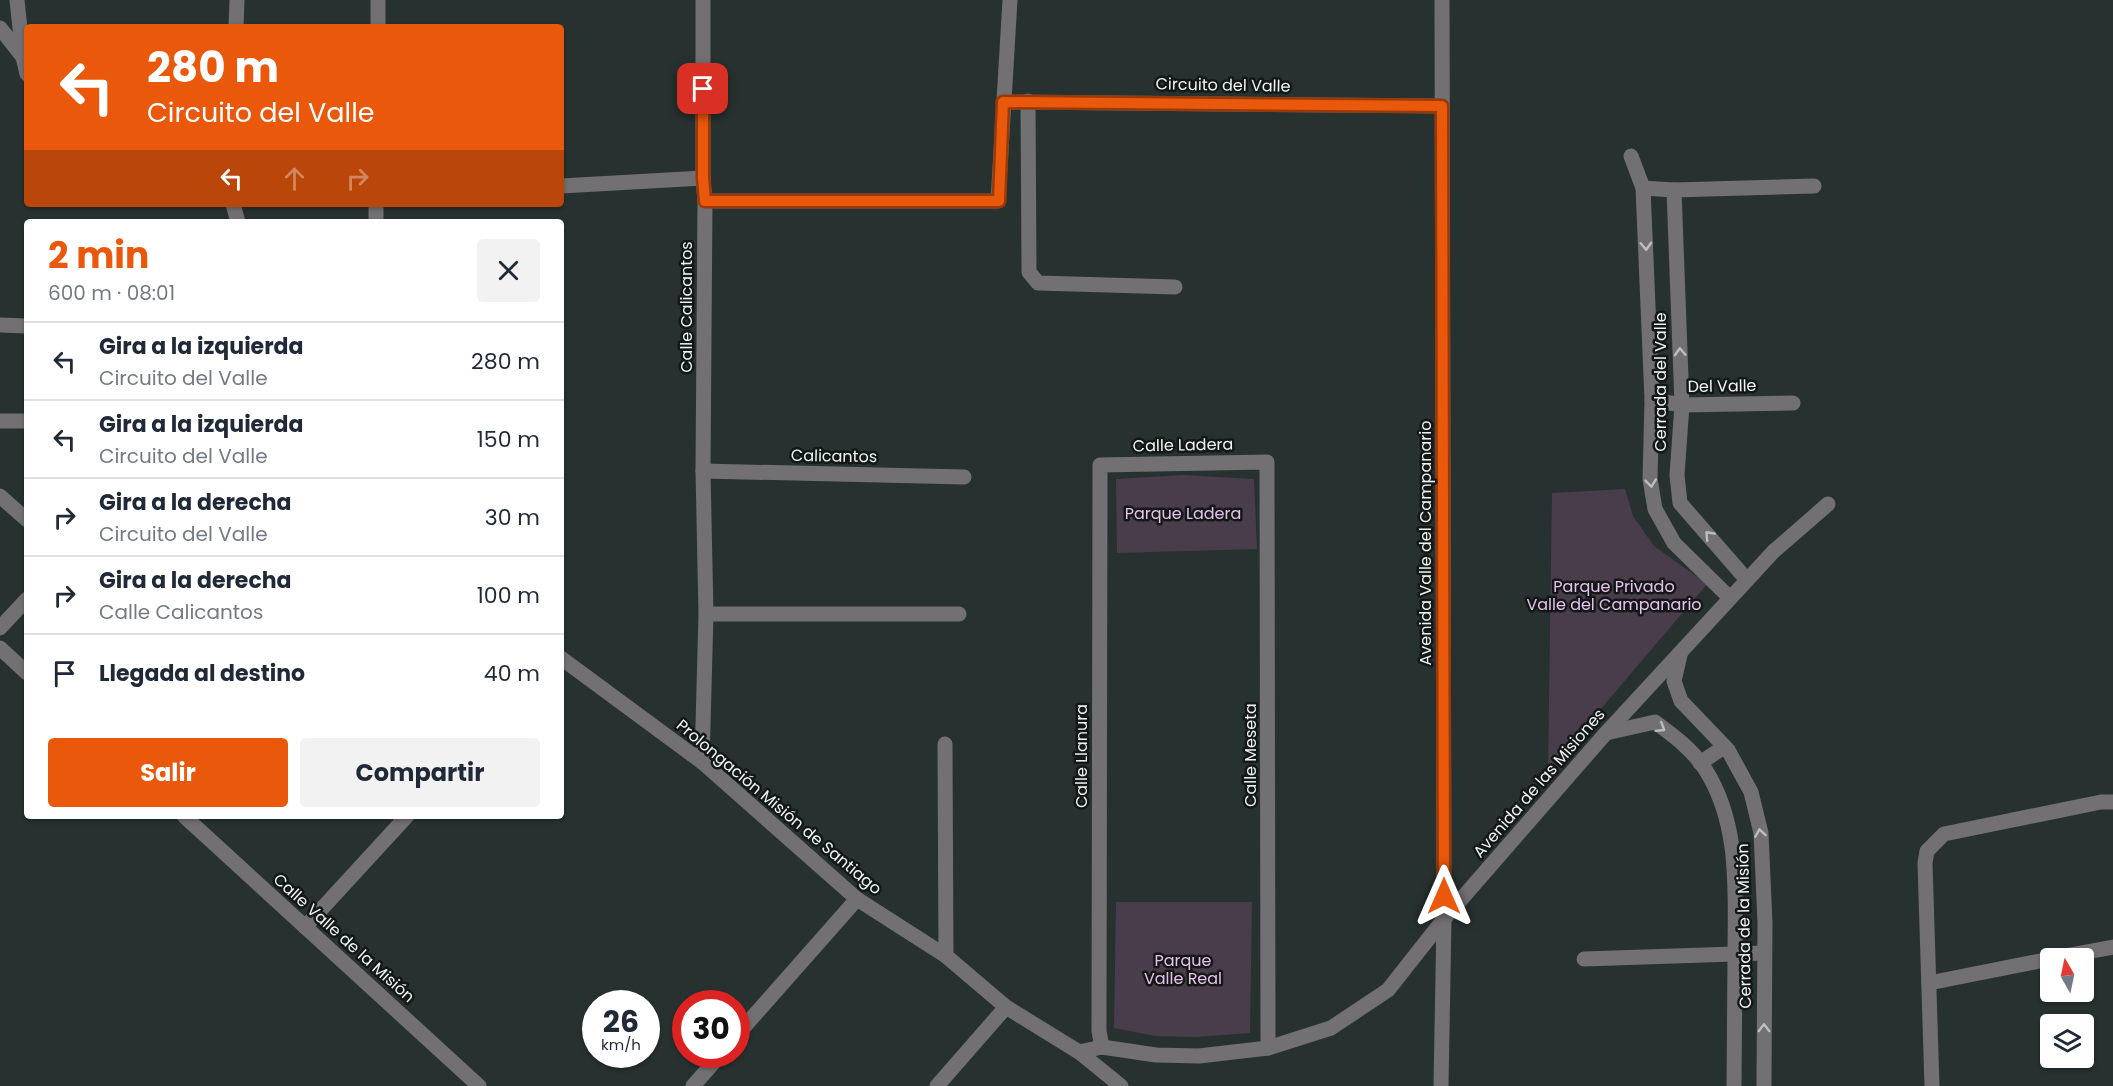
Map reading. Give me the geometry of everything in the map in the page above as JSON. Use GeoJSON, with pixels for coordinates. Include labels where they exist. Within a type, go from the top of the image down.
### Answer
{"type":"FeatureCollection","features":[{"type":"Feature","properties":{"kind":"street"},"geometry":{"type":"LineString","coordinates":[[17,0],[24,61]]}},
{"type":"Feature","properties":{"kind":"street"},"geometry":{"type":"LineString","coordinates":[[236,24],[237,0]]}},
{"type":"Feature","properties":{"kind":"street"},"geometry":{"type":"LineString","coordinates":[[378,0],[378,24]]}},
{"type":"Feature","properties":{"kind":"street","name":"Calle Calicantos"},"geometry":{"type":"LineString","coordinates":[[702,762],[706,614],[703,471],[705,201],[703,0]]}},
{"type":"Feature","properties":{"kind":"street"},"geometry":{"type":"LineString","coordinates":[[705,201],[999,201],[1010,0]]}},
{"type":"Feature","properties":{"kind":"street","name":"Avenida Valle del Campanario"},"geometry":{"type":"LineString","coordinates":[[1441,1086],[1444,919],[1442,0]]}},
{"type":"Feature","properties":{"kind":"street"},"geometry":{"type":"LineString","coordinates":[[0,28],[23,57]]}},
{"type":"Feature","properties":{"kind":"street"},"geometry":{"type":"LineString","coordinates":[[1028,101],[1029,272],[1038,283],[1175,287]]}},
{"type":"Feature","properties":{"kind":"street","name":"Circuito del Valle"},"geometry":{"type":"LineString","coordinates":[[1003,102],[1442,106]]}},
{"type":"Feature","properties":{"kind":"street","name":"Cerrada del Valle"},"geometry":{"type":"LineString","coordinates":[[1631,156],[1643,188],[1652,400],[1650,479],[1655,509],[1674,543],[1731,598]]}},
{"type":"Feature","properties":{"kind":"street"},"geometry":{"type":"LineString","coordinates":[[564,186],[703,178]]}},
{"type":"Feature","properties":{"kind":"street"},"geometry":{"type":"LineString","coordinates":[[1643,188],[1674,190],[1815,186]]}},
{"type":"Feature","properties":{"kind":"street","name":"Cerrada del Valle"},"geometry":{"type":"LineString","coordinates":[[1674,190],[1682,405],[1677,475],[1680,503]]}},
{"type":"Feature","properties":{"kind":"street"},"geometry":{"type":"LineString","coordinates":[[0,326],[24,326]]}},
{"type":"Feature","properties":{"kind":"street","name":"Del Valle"},"geometry":{"type":"LineString","coordinates":[[1652,400],[1682,405],[1793,403]]}},
{"type":"Feature","properties":{"kind":"street"},"geometry":{"type":"LineString","coordinates":[[0,421],[24,421]]}},
{"type":"Feature","properties":{"kind":"street","name":"Calle Ladera"},"geometry":{"type":"LineString","coordinates":[[1100,465],[1267,462]]}},
{"type":"Feature","properties":{"kind":"street","name":"Calle Meseta"},"geometry":{"type":"LineString","coordinates":[[1267,462],[1268,1048]]}},
{"type":"Feature","properties":{"kind":"street","name":"Calle Llanura"},"geometry":{"type":"LineString","coordinates":[[1100,465],[1098,1031],[1102,1047]]}},
{"type":"Feature","properties":{"kind":"street","name":"Calicantos"},"geometry":{"type":"LineString","coordinates":[[703,471],[964,477]]}},
{"type":"Feature","properties":{"kind":"street"},"geometry":{"type":"LineString","coordinates":[[0,496],[24,517]]}},
{"type":"Feature","properties":{"kind":"street"},"geometry":{"type":"LineString","coordinates":[[1655,509],[1680,503],[1747,580]]}},
{"type":"Feature","properties":{"kind":"street","name":"Avenida de las Misiones"},"geometry":{"type":"LineString","coordinates":[[1079,1052],[1102,1047],[1156,1055],[1199,1056],[1268,1048],[1331,1028],[1388,990],[1444,919],[1606,733],[1773,552],[1828,504]]}},
{"type":"Feature","properties":{"kind":"street"},"geometry":{"type":"LineString","coordinates":[[0,628],[24,602]]}},
{"type":"Feature","properties":{"kind":"street"},"geometry":{"type":"LineString","coordinates":[[706,614],[959,614]]}},
{"type":"Feature","properties":{"kind":"street"},"geometry":{"type":"LineString","coordinates":[[0,648],[24,670]]}},
{"type":"Feature","properties":{"kind":"street","name":"Cerrada de la Misión"},"geometry":{"type":"LineString","coordinates":[[1682,651],[1674,681],[1681,701],[1724,747],[1751,792],[1761,833],[1764,884],[1764,1086]]}},
{"type":"Feature","properties":{"kind":"street","name":"Prolongación Misión de Santiago"},"geometry":{"type":"LineString","coordinates":[[564,660],[702,762],[857,899],[946,956],[1006,1007],[1079,1052],[1121,1086]]}},
{"type":"Feature","properties":{"kind":"street","name":"Cerrada de la Misión"},"geometry":{"type":"LineString","coordinates":[[1606,733],[1655,722],[1685,745],[1700,763],[1723,808],[1732,842],[1735,893],[1734,1086]]}},
{"type":"Feature","properties":{"kind":"street"},"geometry":{"type":"LineString","coordinates":[[945,744],[946,956]]}},
{"type":"Feature","properties":{"kind":"street"},"geometry":{"type":"LineString","coordinates":[[1700,763],[1724,747]]}},
{"type":"Feature","properties":{"kind":"street"},"geometry":{"type":"LineString","coordinates":[[1932,1086],[1925,863],[1933,843],[1944,834],[2101,802],[2113,802]]}},
{"type":"Feature","properties":{"kind":"street","name":"Calle Valle de la Misión"},"geometry":{"type":"LineString","coordinates":[[187,819],[479,1086]]}},
{"type":"Feature","properties":{"kind":"street"},"geometry":{"type":"LineString","coordinates":[[305,927],[404,819]]}},
{"type":"Feature","properties":{"kind":"street"},"geometry":{"type":"LineString","coordinates":[[750,1020],[857,899]]}},
{"type":"Feature","properties":{"kind":"street"},"geometry":{"type":"LineString","coordinates":[[2094,951],[2113,947]]}},
{"type":"Feature","properties":{"kind":"street"},"geometry":{"type":"LineString","coordinates":[[1584,959],[1764,953]]}},
{"type":"Feature","properties":{"kind":"street"},"geometry":{"type":"LineString","coordinates":[[1929,983],[2040,962]]}},
{"type":"Feature","properties":{"kind":"street"},"geometry":{"type":"LineString","coordinates":[[937,1086],[1006,1007]]}},
{"type":"Feature","properties":{"kind":"street"},"geometry":{"type":"LineString","coordinates":[[693,1086],[709,1068]]}},
{"type":"Feature","properties":{"kind":"green space","name":"Parque Ladera"},"geometry":{"type":"Polygon","coordinates":[[[1183,475],[1254,479],[1257,549],[1117,553],[1116,479],[1183,475]]]}},
{"type":"Feature","properties":{"kind":"green space","name":"Parque Privado Valle del Campanario"},"geometry":{"type":"Polygon","coordinates":[[[1625,489],[1633,516],[1654,546],[1707,584],[1548,771],[1552,493],[1625,489]]]}},
{"type":"Feature","properties":{"kind":"green space","name":"Parque Valle Real"},"geometry":{"type":"Polygon","coordinates":[[[1116,902],[1252,902],[1250,1033],[1196,1037],[1155,1036],[1114,1028],[1116,902]]]}},
{"type":"Feature","properties":{"kind":"route"},"geometry":{"type":"LineString","coordinates":[[703,89],[705,201],[999,201],[1003,102],[1442,106],[1444,896]]}}]}
